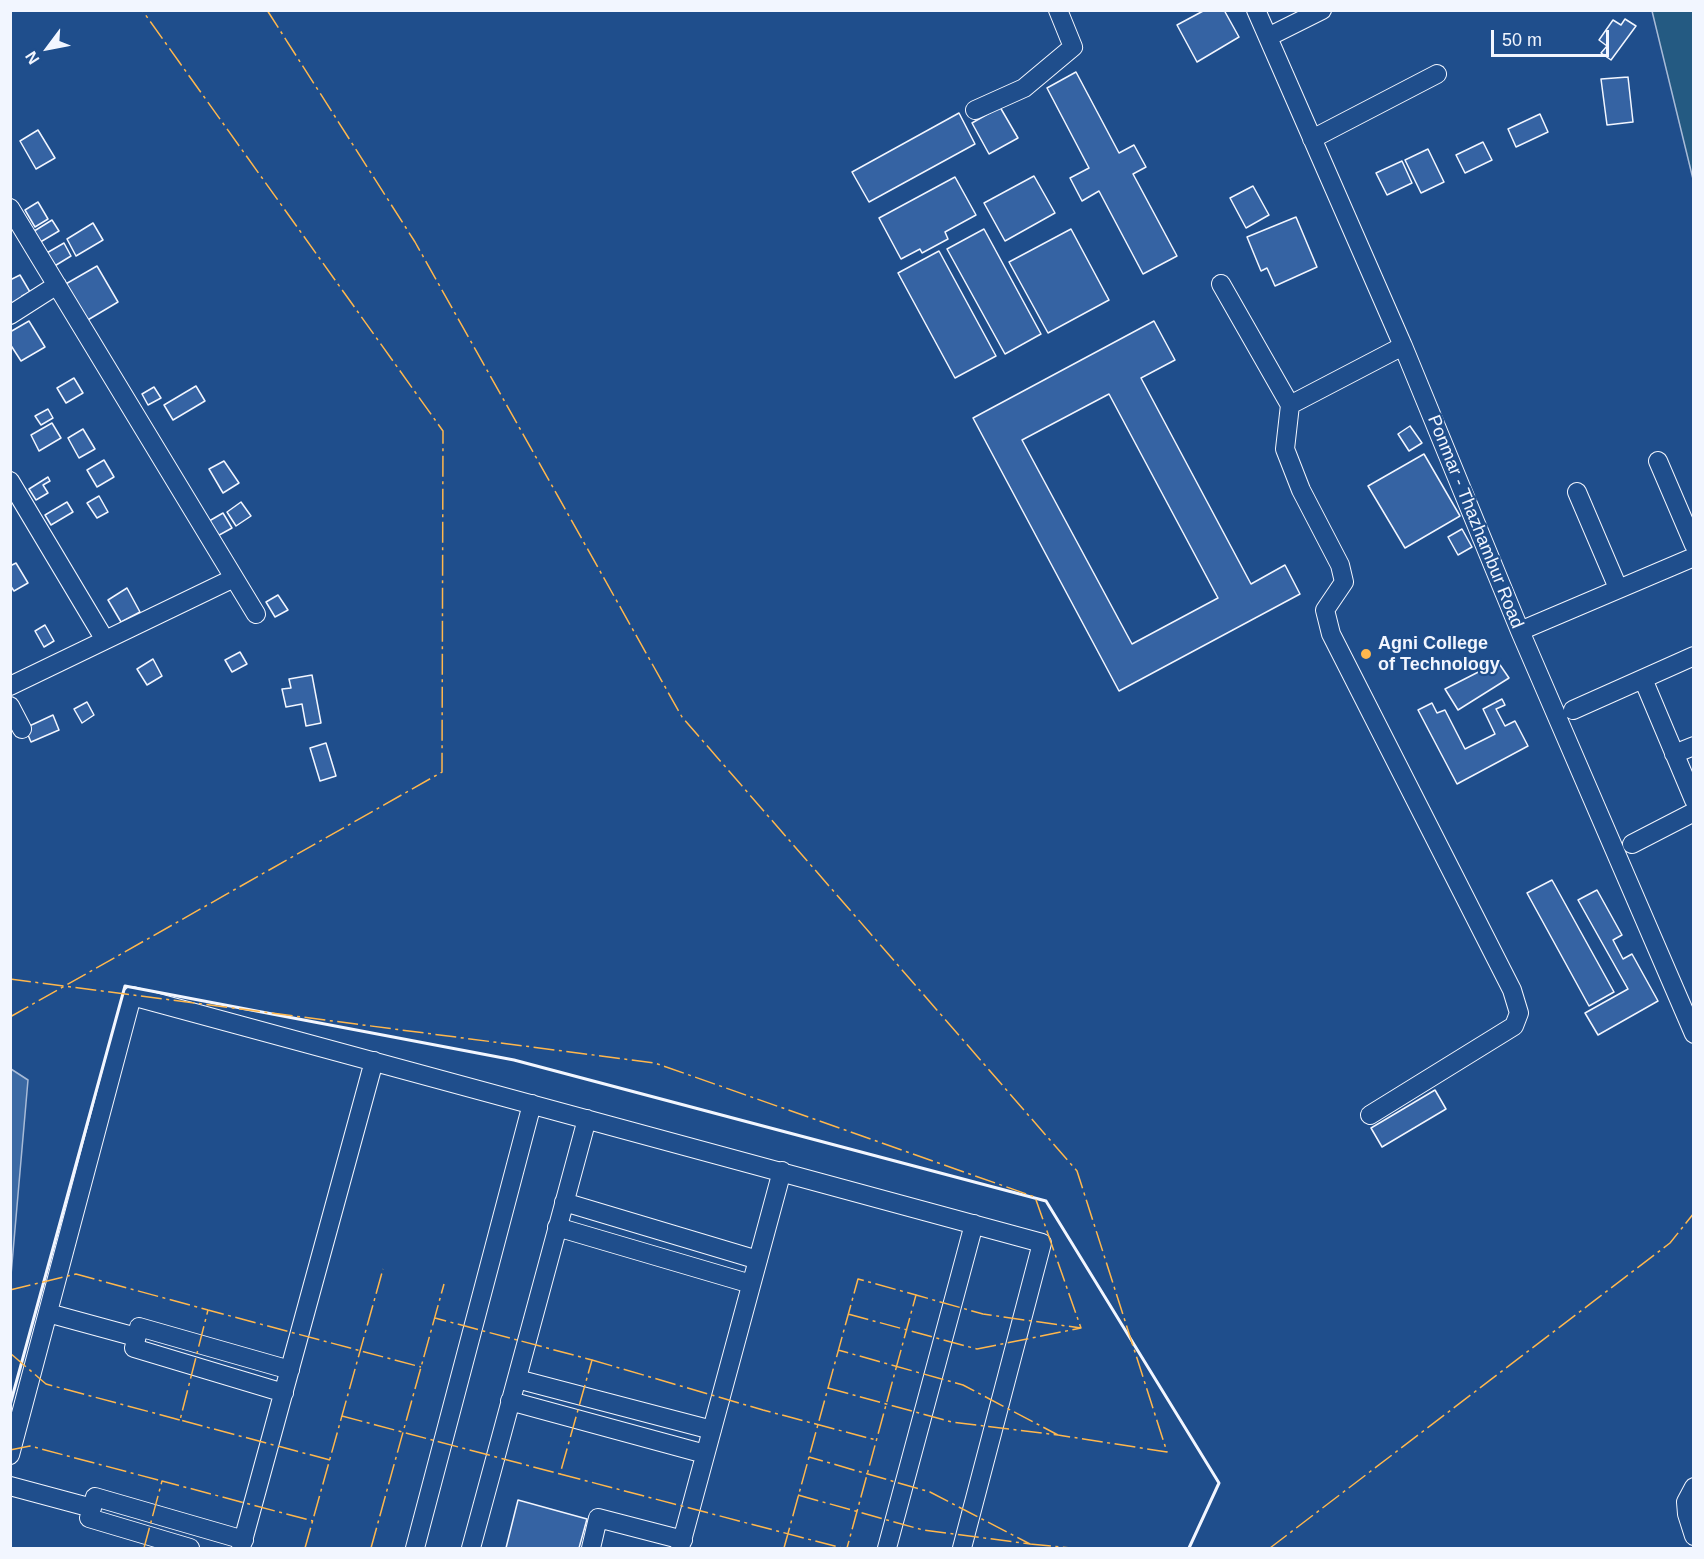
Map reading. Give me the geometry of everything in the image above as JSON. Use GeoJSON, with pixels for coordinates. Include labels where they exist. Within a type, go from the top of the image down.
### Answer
{"type":"FeatureCollection","features":[{"type":"Feature","properties":{"kind":"street"},"geometry":{"type":"LineString","coordinates":[[975,110],[1024,88],[1073,47],[1058,10]]}},
{"type":"Feature","properties":{"kind":"street","name":"Ponmar - Thazhambur Road"},"geometry":{"type":"LineString","coordinates":[[1256,10],[1403,346],[1520,631],[1694,1034]]}},
{"type":"Feature","properties":{"kind":"street"},"geometry":{"type":"LineString","coordinates":[[1268,37],[1322,10]]}},
{"type":"Feature","properties":{"kind":"street"},"geometry":{"type":"LineString","coordinates":[[1312,139],[1437,74]]}},
{"type":"Feature","properties":{"kind":"street"},"geometry":{"type":"LineString","coordinates":[[10,208],[256,614]]}},
{"type":"Feature","properties":{"kind":"street"},"geometry":{"type":"LineString","coordinates":[[1221,284],[1290,405],[1285,449],[1301,490],[1340,565],[1344,582],[1325,610],[1331,634],[1512,990],[1519,1013],[1514,1026],[1370,1115]]}},
{"type":"Feature","properties":{"kind":"street"},"geometry":{"type":"LineString","coordinates":[[10,315],[57,285]]}},
{"type":"Feature","properties":{"kind":"street"},"geometry":{"type":"LineString","coordinates":[[1290,405],[1403,346]]}},
{"type":"Feature","properties":{"kind":"street"},"geometry":{"type":"LineString","coordinates":[[1658,461],[1694,545]]}},
{"type":"Feature","properties":{"kind":"street"},"geometry":{"type":"LineString","coordinates":[[10,481],[105,640]]}},
{"type":"Feature","properties":{"kind":"street"},"geometry":{"type":"LineString","coordinates":[[1577,492],[1618,588]]}},
{"type":"Feature","properties":{"kind":"street"},"geometry":{"type":"LineString","coordinates":[[1520,631],[1694,557]]}},
{"type":"Feature","properties":{"kind":"street"},"geometry":{"type":"LineString","coordinates":[[10,686],[234,578]]}},
{"type":"Feature","properties":{"kind":"street"},"geometry":{"type":"LineString","coordinates":[[1573,710],[1694,656]]}},
{"type":"Feature","properties":{"kind":"street"},"geometry":{"type":"LineString","coordinates":[[1643,679],[1694,800]]}},
{"type":"Feature","properties":{"kind":"street"},"geometry":{"type":"LineString","coordinates":[[10,706],[22,729]]}},
{"type":"Feature","properties":{"kind":"street"},"geometry":{"type":"LineString","coordinates":[[1674,754],[1694,746]]}},
{"type":"Feature","properties":{"kind":"street"},"geometry":{"type":"LineString","coordinates":[[1632,844],[1694,812]]}},
{"type":"Feature","properties":{"kind":"street"},"geometry":{"type":"LineString","coordinates":[[10,1455],[132,996],[1042,1243],[962,1548]]}},
{"type":"Feature","properties":{"kind":"street"},"geometry":{"type":"LineString","coordinates":[[190,1548],[89,1518],[95,1497],[242,1544],[374,1061]]}},
{"type":"Feature","properties":{"kind":"street"},"geometry":{"type":"LineString","coordinates":[[415,1548],[532,1104]]}},
{"type":"Feature","properties":{"kind":"street"},"geometry":{"type":"LineString","coordinates":[[471,1548],[587,1119]]}},
{"type":"Feature","properties":{"kind":"street"},"geometry":{"type":"LineString","coordinates":[[596,1547],[598,1518],[681,1544],[782,1171]]}},
{"type":"Feature","properties":{"kind":"street"},"geometry":{"type":"LineString","coordinates":[[564,1202],[758,1260]]}},
{"type":"Feature","properties":{"kind":"street"},"geometry":{"type":"LineString","coordinates":[[887,1548],[974,1224]]}},
{"type":"Feature","properties":{"kind":"street"},"geometry":{"type":"LineString","coordinates":[[557,1227],[751,1284]]}},
{"type":"Feature","properties":{"kind":"street"},"geometry":{"type":"LineString","coordinates":[[48,1313],[136,1337]]}},
{"type":"Feature","properties":{"kind":"street"},"geometry":{"type":"LineString","coordinates":[[284,1393],[134,1348],[136,1337],[139,1327],[290,1370]]}},
{"type":"Feature","properties":{"kind":"street"},"geometry":{"type":"LineString","coordinates":[[517,1378],[712,1430]]}},
{"type":"Feature","properties":{"kind":"street"},"geometry":{"type":"LineString","coordinates":[[510,1401],[705,1454]]}},
{"type":"Feature","properties":{"kind":"street"},"geometry":{"type":"LineString","coordinates":[[10,1486],[92,1508]]}},
{"type":"Feature","properties":{"kind":"street"},"geometry":{"type":"LineString","coordinates":[[1694,1487],[1686,1502],[1694,1536]]}},
{"type":"Feature","properties":{"kind":"shaded area"},"geometry":{"type":"Polygon","coordinates":[[[1652,11],[1693,11],[1693,179],[1652,11]]]}},
{"type":"Feature","properties":{"kind":"shaded area"},"geometry":{"type":"Polygon","coordinates":[[[11,1069],[28,1080],[11,1275],[11,1069]]]}},
{"type":"Feature","properties":{"kind":"building"},"geometry":{"type":"Polygon","coordinates":[[[1205,10],[1224,10],[1239,37],[1197,62],[1177,25],[1205,10]]]}},
{"type":"Feature","properties":{"kind":"building"},"geometry":{"type":"Polygon","coordinates":[[[1625,19],[1636,26],[1611,60],[1601,53],[1607,46],[1599,40],[1613,20],[1621,25],[1625,19]]]}},
{"type":"Feature","properties":{"kind":"building"},"geometry":{"type":"Polygon","coordinates":[[[1076,72],[1119,153],[1134,145],[1146,167],[1133,174],[1177,256],[1143,274],[1099,191],[1082,201],[1070,178],[1089,168],[1047,88],[1076,72]]]}},
{"type":"Feature","properties":{"kind":"building"},"geometry":{"type":"Polygon","coordinates":[[[1628,77],[1633,122],[1607,125],[1601,79],[1628,77]]]}},
{"type":"Feature","properties":{"kind":"building"},"geometry":{"type":"Polygon","coordinates":[[[1000,107],[1018,138],[989,154],[972,123],[1000,107]]]}},
{"type":"Feature","properties":{"kind":"building"},"geometry":{"type":"Polygon","coordinates":[[[959,113],[975,144],[869,202],[852,172],[959,113]]]}},
{"type":"Feature","properties":{"kind":"building"},"geometry":{"type":"Polygon","coordinates":[[[1540,114],[1548,132],[1516,147],[1508,129],[1540,114]]]}},
{"type":"Feature","properties":{"kind":"building"},"geometry":{"type":"Polygon","coordinates":[[[38,130],[55,158],[36,169],[20,141],[38,130]]]}},
{"type":"Feature","properties":{"kind":"building"},"geometry":{"type":"Polygon","coordinates":[[[1483,142],[1492,160],[1465,173],[1456,155],[1483,142]]]}},
{"type":"Feature","properties":{"kind":"building"},"geometry":{"type":"Polygon","coordinates":[[[1428,149],[1444,182],[1421,193],[1405,160],[1428,149]]]}},
{"type":"Feature","properties":{"kind":"building"},"geometry":{"type":"Polygon","coordinates":[[[1402,161],[1412,183],[1387,195],[1376,173],[1402,161]]]}},
{"type":"Feature","properties":{"kind":"building"},"geometry":{"type":"Polygon","coordinates":[[[1034,176],[1055,213],[1005,241],[984,203],[1034,176]]]}},
{"type":"Feature","properties":{"kind":"building"},"geometry":{"type":"Polygon","coordinates":[[[955,177],[976,215],[945,232],[948,239],[922,253],[920,249],[901,259],[879,218],[955,177]]]}},
{"type":"Feature","properties":{"kind":"building"},"geometry":{"type":"Polygon","coordinates":[[[1253,186],[1269,215],[1246,228],[1230,198],[1253,186]]]}},
{"type":"Feature","properties":{"kind":"building"},"geometry":{"type":"Polygon","coordinates":[[[38,202],[48,219],[35,227],[25,210],[38,202]]]}},
{"type":"Feature","properties":{"kind":"building"},"geometry":{"type":"Polygon","coordinates":[[[1296,217],[1317,267],[1275,286],[1267,268],[1261,271],[1247,237],[1296,217]]]}},
{"type":"Feature","properties":{"kind":"building"},"geometry":{"type":"Polygon","coordinates":[[[52,220],[59,231],[37,244],[31,233],[52,220]]]}},
{"type":"Feature","properties":{"kind":"building"},"geometry":{"type":"Polygon","coordinates":[[[93,223],[103,240],[76,256],[67,239],[93,223]]]}},
{"type":"Feature","properties":{"kind":"building"},"geometry":{"type":"Polygon","coordinates":[[[984,229],[1041,334],[1005,354],[947,249],[984,229]]]}},
{"type":"Feature","properties":{"kind":"building"},"geometry":{"type":"Polygon","coordinates":[[[1071,229],[1109,300],[1048,333],[1009,262],[1071,229]]]}},
{"type":"Feature","properties":{"kind":"building"},"geometry":{"type":"Polygon","coordinates":[[[64,243],[71,256],[53,267],[45,254],[64,243]]]}},
{"type":"Feature","properties":{"kind":"building"},"geometry":{"type":"Polygon","coordinates":[[[939,251],[996,356],[955,378],[898,273],[939,251]]]}},
{"type":"Feature","properties":{"kind":"building"},"geometry":{"type":"Polygon","coordinates":[[[97,266],[118,302],[86,321],[64,285],[97,266]]]}},
{"type":"Feature","properties":{"kind":"building"},"geometry":{"type":"Polygon","coordinates":[[[20,275],[30,292],[22,296],[24,299],[10,307],[10,280],[20,275]]]}},
{"type":"Feature","properties":{"kind":"building"},"geometry":{"type":"Polygon","coordinates":[[[29,321],[45,347],[21,361],[10,344],[10,332],[29,321]]]}},
{"type":"Feature","properties":{"kind":"building"},"geometry":{"type":"Polygon","coordinates":[[[1154,321],[1175,360],[1141,378],[1251,584],[1285,565],[1300,594],[1119,691],[973,418],[1154,321]],[[1109,394],[1022,440],[1132,644],[1218,598],[1109,394]]]}},
{"type":"Feature","properties":{"kind":"building"},"geometry":{"type":"Polygon","coordinates":[[[74,378],[83,393],[66,403],[57,388],[74,378]]]}},
{"type":"Feature","properties":{"kind":"building"},"geometry":{"type":"Polygon","coordinates":[[[196,386],[205,401],[173,420],[164,405],[196,386]]]}},
{"type":"Feature","properties":{"kind":"building"},"geometry":{"type":"Polygon","coordinates":[[[154,387],[161,398],[148,405],[142,394],[154,387]]]}},
{"type":"Feature","properties":{"kind":"building"},"geometry":{"type":"Polygon","coordinates":[[[48,409],[53,418],[41,425],[35,416],[48,409]]]}},
{"type":"Feature","properties":{"kind":"building"},"geometry":{"type":"Polygon","coordinates":[[[52,423],[61,438],[39,451],[31,435],[52,423]]]}},
{"type":"Feature","properties":{"kind":"building"},"geometry":{"type":"Polygon","coordinates":[[[1410,426],[1422,443],[1409,451],[1398,434],[1410,426]]]}},
{"type":"Feature","properties":{"kind":"building"},"geometry":{"type":"Polygon","coordinates":[[[83,429],[95,449],[79,458],[68,438],[83,429]]]}},
{"type":"Feature","properties":{"kind":"building"},"geometry":{"type":"Polygon","coordinates":[[[1424,454],[1460,516],[1405,548],[1368,486],[1424,454]]]}},
{"type":"Feature","properties":{"kind":"building"},"geometry":{"type":"Polygon","coordinates":[[[104,460],[114,477],[97,487],[87,470],[104,460]]]}},
{"type":"Feature","properties":{"kind":"building"},"geometry":{"type":"Polygon","coordinates":[[[224,461],[239,483],[223,493],[209,469],[224,461]]]}},
{"type":"Feature","properties":{"kind":"building"},"geometry":{"type":"Polygon","coordinates":[[[48,477],[50,481],[43,485],[48,493],[36,500],[29,489],[48,477]]]}},
{"type":"Feature","properties":{"kind":"building"},"geometry":{"type":"Polygon","coordinates":[[[99,496],[108,512],[97,518],[87,503],[99,496]]]}},
{"type":"Feature","properties":{"kind":"building"},"geometry":{"type":"Polygon","coordinates":[[[67,502],[73,512],[51,525],[45,515],[67,502]]]}},
{"type":"Feature","properties":{"kind":"building"},"geometry":{"type":"Polygon","coordinates":[[[241,502],[251,516],[236,526],[227,512],[241,502]]]}},
{"type":"Feature","properties":{"kind":"building"},"geometry":{"type":"Polygon","coordinates":[[[223,513],[232,528],[212,539],[204,524],[223,513]]]}},
{"type":"Feature","properties":{"kind":"building"},"geometry":{"type":"Polygon","coordinates":[[[1462,529],[1472,547],[1458,555],[1448,537],[1462,529]]]}},
{"type":"Feature","properties":{"kind":"building"},"geometry":{"type":"Polygon","coordinates":[[[16,563],[28,583],[14,591],[10,585],[10,566],[16,563]]]}},
{"type":"Feature","properties":{"kind":"building"},"geometry":{"type":"Polygon","coordinates":[[[127,588],[140,612],[121,622],[108,600],[127,588]]]}},
{"type":"Feature","properties":{"kind":"building"},"geometry":{"type":"Polygon","coordinates":[[[278,595],[288,610],[275,617],[266,602],[278,595]]]}},
{"type":"Feature","properties":{"kind":"building"},"geometry":{"type":"Polygon","coordinates":[[[45,625],[54,641],[44,647],[35,631],[45,625]]]}},
{"type":"Feature","properties":{"kind":"building"},"geometry":{"type":"Polygon","coordinates":[[[240,652],[247,664],[232,672],[225,660],[240,652]]]}},
{"type":"Feature","properties":{"kind":"building"},"geometry":{"type":"Polygon","coordinates":[[[153,659],[162,676],[147,685],[137,669],[153,659]]]}},
{"type":"Feature","properties":{"kind":"building"},"geometry":{"type":"Polygon","coordinates":[[[1498,662],[1509,678],[1458,710],[1445,689],[1498,662]]]}},
{"type":"Feature","properties":{"kind":"building"},"geometry":{"type":"Polygon","coordinates":[[[312,675],[321,723],[306,726],[302,704],[286,707],[282,689],[291,688],[289,679],[312,675]]]}},
{"type":"Feature","properties":{"kind":"building"},"geometry":{"type":"Polygon","coordinates":[[[1502,699],[1505,705],[1496,709],[1505,726],[1515,721],[1528,746],[1457,784],[1418,710],[1432,703],[1437,713],[1445,710],[1465,749],[1495,734],[1483,709],[1502,699]]]}},
{"type":"Feature","properties":{"kind":"building"},"geometry":{"type":"Polygon","coordinates":[[[87,702],[94,715],[82,723],[74,709],[87,702]]]}},
{"type":"Feature","properties":{"kind":"building"},"geometry":{"type":"Polygon","coordinates":[[[53,715],[59,730],[31,742],[25,728],[53,715]]]}},
{"type":"Feature","properties":{"kind":"building"},"geometry":{"type":"Polygon","coordinates":[[[326,743],[336,776],[320,781],[310,748],[326,743]]]}},
{"type":"Feature","properties":{"kind":"building"},"geometry":{"type":"Polygon","coordinates":[[[1552,880],[1614,992],[1589,1006],[1527,893],[1552,880]]]}},
{"type":"Feature","properties":{"kind":"building"},"geometry":{"type":"Polygon","coordinates":[[[1597,890],[1622,935],[1613,940],[1623,959],[1632,954],[1658,1001],[1598,1035],[1585,1013],[1628,989],[1578,900],[1597,890]]]}},
{"type":"Feature","properties":{"kind":"building"},"geometry":{"type":"Polygon","coordinates":[[[1435,1090],[1446,1109],[1382,1147],[1371,1128],[1435,1090]]]}},
{"type":"Feature","properties":{"kind":"building"},"geometry":{"type":"Polygon","coordinates":[[[518,1500],[587,1519],[579,1548],[506,1548],[518,1500]]]}},
{"type":"Feature","properties":{"kind":"wall"},"geometry":{"type":"LineString","coordinates":[[10,1405],[125,986],[514,1060],[1046,1201],[1219,1483],[1189,1548]]}},
{"type":"Feature","properties":{"kind":"power"},"geometry":{"type":"LineString","coordinates":[[10,1017],[442,772],[443,431],[142,10]]}},
{"type":"Feature","properties":{"kind":"power"},"geometry":{"type":"LineString","coordinates":[[267,10],[415,242],[682,717],[1077,1171],[1167,1452],[1058,1435]]}},
{"type":"Feature","properties":{"kind":"power"},"geometry":{"type":"LineString","coordinates":[[10,979],[655,1063],[1035,1197],[1081,1328]]}},
{"type":"Feature","properties":{"kind":"power"},"geometry":{"type":"LineString","coordinates":[[1270,1548],[1670,1243],[1694,1213]]}},
{"type":"Feature","properties":{"kind":"power"},"geometry":{"type":"LineString","coordinates":[[305,1548],[383,1269]]}},
{"type":"Feature","properties":{"kind":"power"},"geometry":{"type":"LineString","coordinates":[[10,1290],[76,1274],[208,1310]]}},
{"type":"Feature","properties":{"kind":"power"},"geometry":{"type":"LineString","coordinates":[[784,1548],[858,1279],[916,1295],[847,1548]]}},
{"type":"Feature","properties":{"kind":"power"},"geometry":{"type":"LineString","coordinates":[[371,1548],[444,1284]]}},
{"type":"Feature","properties":{"kind":"power"},"geometry":{"type":"LineString","coordinates":[[848,1314],[977,1349],[1081,1328],[983,1314],[916,1295]]}},
{"type":"Feature","properties":{"kind":"power"},"geometry":{"type":"LineString","coordinates":[[330,1460],[180,1420],[208,1310],[421,1367]]}},
{"type":"Feature","properties":{"kind":"power"},"geometry":{"type":"LineString","coordinates":[[342,1416],[560,1474],[592,1360],[435,1318]]}},
{"type":"Feature","properties":{"kind":"power"},"geometry":{"type":"LineString","coordinates":[[828,1388],[952,1422],[1058,1435],[963,1385],[838,1350]]}},
{"type":"Feature","properties":{"kind":"power"},"geometry":{"type":"LineString","coordinates":[[10,1353],[46,1384],[180,1420]]}},
{"type":"Feature","properties":{"kind":"power"},"geometry":{"type":"LineString","coordinates":[[592,1360],[876,1440]]}},
{"type":"Feature","properties":{"kind":"power"},"geometry":{"type":"LineString","coordinates":[[10,1450],[30,1446],[162,1481]]}},
{"type":"Feature","properties":{"kind":"power"},"geometry":{"type":"LineString","coordinates":[[798,1495],[923,1530],[1030,1544],[930,1492],[809,1457]]}},
{"type":"Feature","properties":{"kind":"power"},"geometry":{"type":"LineString","coordinates":[[560,1474],[842,1548]]}},
{"type":"Feature","properties":{"kind":"power"},"geometry":{"type":"LineString","coordinates":[[144,1548],[162,1481],[313,1521]]}},
{"type":"Feature","properties":{"kind":"power"},"geometry":{"type":"LineString","coordinates":[[1030,1544],[1071,1548]]}},
{"type":"Feature","properties":{"kind":"place","name":"Agni College of Technology"},"geometry":{"type":"Point","coordinates":[1366,654]}}]}
